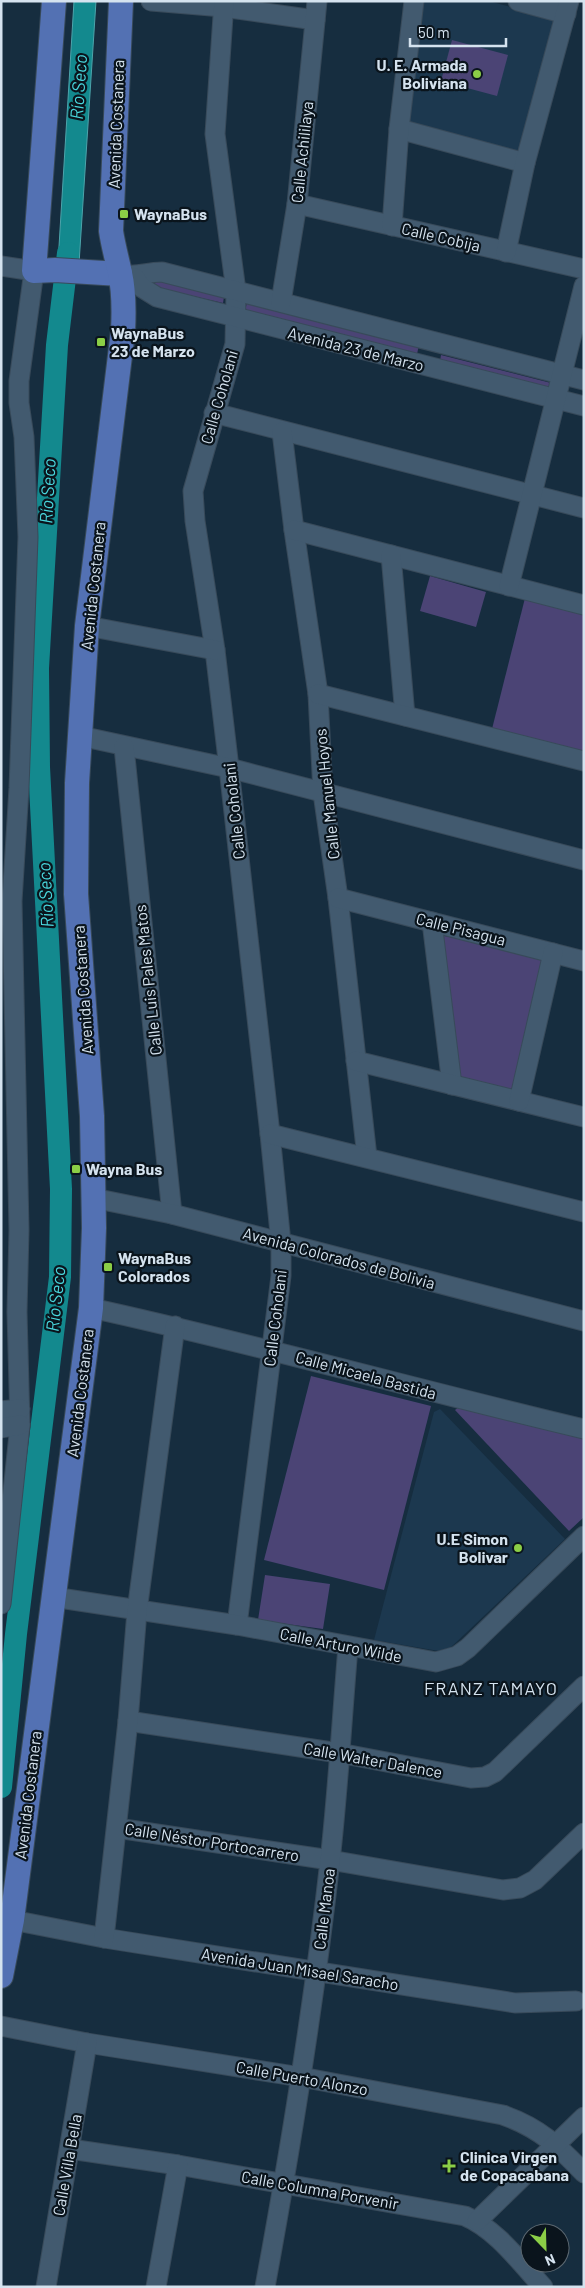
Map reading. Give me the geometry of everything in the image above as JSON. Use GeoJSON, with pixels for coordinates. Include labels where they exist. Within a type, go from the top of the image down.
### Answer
{"type":"FeatureCollection","features":[{"type":"Feature","properties":{"kind":"main road"},"geometry":{"type":"LineString","coordinates":[[54,1],[44,270],[81,271],[128,276]]}},
{"type":"Feature","properties":{"kind":"main road","name":"Avenida Costanera"},"geometry":{"type":"LineString","coordinates":[[1,1976],[12,1920],[91,1308],[92,1116],[76,894],[76,814],[87,626],[121,359],[128,276],[114,253],[111,231],[120,1]]}},
{"type":"Feature","properties":{"kind":"street"},"geometry":{"type":"LineString","coordinates":[[151,1],[223,4],[315,20]]}},
{"type":"Feature","properties":{"kind":"street","name":"Calle Achililaya"},"geometry":{"type":"LineString","coordinates":[[282,302],[298,204],[317,1]]}},
{"type":"Feature","properties":{"kind":"street"},"geometry":{"type":"LineString","coordinates":[[392,226],[399,129],[414,1]]}},
{"type":"Feature","properties":{"kind":"street"},"geometry":{"type":"LineString","coordinates":[[506,252],[525,163],[568,8],[518,1]]}},
{"type":"Feature","properties":{"kind":"street","name":"Calle Coholani"},"geometry":{"type":"LineString","coordinates":[[223,4],[215,134],[236,291],[235,344],[193,490],[195,521],[215,650],[229,768],[270,1134],[282,1276],[237,1626]]}},
{"type":"Feature","properties":{"kind":"street"},"geometry":{"type":"LineString","coordinates":[[399,129],[525,163]]}},
{"type":"Feature","properties":{"kind":"street","name":"Calle Cobija"},"geometry":{"type":"LineString","coordinates":[[298,204],[584,269]]}},
{"type":"Feature","properties":{"kind":"street"},"geometry":{"type":"LineString","coordinates":[[1,266],[44,270],[19,381],[10,404],[24,437],[28,537],[19,788],[8,998],[9,1313],[20,1417],[1,1604]]}},
{"type":"Feature","properties":{"kind":"street","name":"Avenida 23 de Marzo"},"geometry":{"type":"LineString","coordinates":[[128,276],[162,272],[584,380]]}},
{"type":"Feature","properties":{"kind":"street","name":"Avenida 23 de Marzo"},"geometry":{"type":"LineString","coordinates":[[128,276],[157,297],[584,406]]}},
{"type":"Feature","properties":{"kind":"street"},"geometry":{"type":"LineString","coordinates":[[509,586],[584,286]]}},
{"type":"Feature","properties":{"kind":"street"},"geometry":{"type":"LineString","coordinates":[[427,367],[435,342]]}},
{"type":"Feature","properties":{"kind":"street"},"geometry":{"type":"LineString","coordinates":[[214,413],[584,508]]}},
{"type":"Feature","properties":{"kind":"street","name":"Calle Manuel Hoyos"},"geometry":{"type":"LineString","coordinates":[[282,432],[318,694],[324,793],[338,898],[367,1157]]}},
{"type":"Feature","properties":{"kind":"street"},"geometry":{"type":"LineString","coordinates":[[294,530],[584,605]]}},
{"type":"Feature","properties":{"kind":"street"},"geometry":{"type":"LineString","coordinates":[[391,555],[405,716]]}},
{"type":"Feature","properties":{"kind":"street"},"geometry":{"type":"LineString","coordinates":[[87,626],[215,650]]}},
{"type":"Feature","properties":{"kind":"street"},"geometry":{"type":"LineString","coordinates":[[318,694],[584,761]]}},
{"type":"Feature","properties":{"kind":"street"},"geometry":{"type":"LineString","coordinates":[[80,736],[124,747],[229,768],[584,860]]}},
{"type":"Feature","properties":{"kind":"street","name":"Calle Luis Pales Matos"},"geometry":{"type":"LineString","coordinates":[[124,747],[172,1214]]}},
{"type":"Feature","properties":{"kind":"street","name":"Calle Pisagua"},"geometry":{"type":"LineString","coordinates":[[338,898],[584,961]]}},
{"type":"Feature","properties":{"kind":"street"},"geometry":{"type":"LineString","coordinates":[[432,922],[452,1085]]}},
{"type":"Feature","properties":{"kind":"street"},"geometry":{"type":"LineString","coordinates":[[518,1101],[553,953]]}},
{"type":"Feature","properties":{"kind":"street"},"geometry":{"type":"LineString","coordinates":[[356,1061],[584,1117]]}},
{"type":"Feature","properties":{"kind":"street"},"geometry":{"type":"LineString","coordinates":[[270,1134],[584,1212]]}},
{"type":"Feature","properties":{"kind":"street","name":"Avenida Colorados de Bolivia"},"geometry":{"type":"LineString","coordinates":[[93,1198],[172,1214],[584,1321]]}},
{"type":"Feature","properties":{"kind":"street","name":"Calle Micaela Bastida"},"geometry":{"type":"LineString","coordinates":[[91,1308],[175,1326],[446,1396],[584,1429]]}},
{"type":"Feature","properties":{"kind":"street"},"geometry":{"type":"LineString","coordinates":[[104,1938],[128,1721],[137,1611],[175,1326]]}},
{"type":"Feature","properties":{"kind":"street"},"geometry":{"type":"LineString","coordinates":[[1,1411],[20,1417]]}},
{"type":"Feature","properties":{"kind":"street"},"geometry":{"type":"LineString","coordinates":[[1,1428],[20,1417]]}},
{"type":"Feature","properties":{"kind":"street","name":"Calle Arturo Wilde"},"geometry":{"type":"LineString","coordinates":[[53,1597],[237,1626],[436,1662],[457,1656],[468,1648],[583,1540]]}},
{"type":"Feature","properties":{"kind":"street","name":"Calle Manoa"},"geometry":{"type":"LineString","coordinates":[[265,2287],[284,2184],[316,1972],[330,1860],[348,1647]]}},
{"type":"Feature","properties":{"kind":"street","name":"Calle Walter Dalence"},"geometry":{"type":"LineString","coordinates":[[128,1721],[339,1753],[471,1778],[485,1776],[506,1763],[584,1686]]}},
{"type":"Feature","properties":{"kind":"street","name":"Calle Néstor Portocarrero"},"geometry":{"type":"LineString","coordinates":[[117,1828],[330,1860],[504,1890],[520,1888],[535,1880],[584,1833]]}},
{"type":"Feature","properties":{"kind":"street","name":"Avenida Juan Misael Saracho"},"geometry":{"type":"LineString","coordinates":[[12,1920],[104,1938],[515,2003],[581,2000]]}},
{"type":"Feature","properties":{"kind":"street","name":"Calle Puerto Alonzo"},"geometry":{"type":"LineString","coordinates":[[1,2026],[87,2043],[301,2076],[503,2115],[524,2122],[556,2144],[584,2173]]}},
{"type":"Feature","properties":{"kind":"street","name":"Calle Villa Bella"},"geometry":{"type":"LineString","coordinates":[[46,2287],[87,2043]]}},
{"type":"Feature","properties":{"kind":"street"},"geometry":{"type":"LineString","coordinates":[[477,2221],[584,2117]]}},
{"type":"Feature","properties":{"kind":"street","name":"Calle Columna Porvenir"},"geometry":{"type":"LineString","coordinates":[[70,2149],[178,2165],[465,2216],[477,2221],[492,2234],[543,2287]]}},
{"type":"Feature","properties":{"kind":"street"},"geometry":{"type":"LineString","coordinates":[[156,2287],[178,2165]]}},
{"type":"Feature","properties":{"kind":"shaded area","name":"U. E. Armada Boliviana"},"geometry":{"type":"Polygon","coordinates":[[[421,1],[488,1],[554,18],[556,23],[520,155],[407,130],[421,1]]]}},
{"type":"Feature","properties":{"kind":"shaded area"},"geometry":{"type":"Polygon","coordinates":[[[452,40],[508,55],[497,96],[441,81],[452,40]]]}},
{"type":"Feature","properties":{"kind":"shaded area"},"geometry":{"type":"Polygon","coordinates":[[[156,280],[224,297],[223,303],[154,287],[156,280]]]}},
{"type":"Feature","properties":{"kind":"shaded area"},"geometry":{"type":"Polygon","coordinates":[[[247,302],[419,345],[417,354],[245,311],[247,302]]]}},
{"type":"Feature","properties":{"kind":"shaded area"},"geometry":{"type":"Polygon","coordinates":[[[441,355],[551,383],[549,389],[440,361],[441,355]]]}},
{"type":"Feature","properties":{"kind":"shaded area"},"geometry":{"type":"Polygon","coordinates":[[[430,576],[486,592],[476,627],[420,611],[430,576]]]}},
{"type":"Feature","properties":{"kind":"shaded area"},"geometry":{"type":"Polygon","coordinates":[[[525,598],[584,613],[584,752],[492,729],[525,598]]]}},
{"type":"Feature","properties":{"kind":"shaded area"},"geometry":{"type":"Polygon","coordinates":[[[440,935],[544,957],[512,1092],[459,1081],[440,935]]]}},
{"type":"Feature","properties":{"kind":"shaded area"},"geometry":{"type":"Polygon","coordinates":[[[311,1376],[431,1406],[384,1590],[264,1560],[311,1376]]]}},
{"type":"Feature","properties":{"kind":"shaded area"},"geometry":{"type":"Polygon","coordinates":[[[459,1407],[584,1438],[584,1517],[569,1531],[455,1410],[459,1407]]]}},
{"type":"Feature","properties":{"kind":"shaded area"},"geometry":{"type":"Polygon","coordinates":[[[440,1409],[565,1539],[448,1650],[439,1651],[374,1640],[434,1412],[440,1409]]]}},
{"type":"Feature","properties":{"kind":"shaded area"},"geometry":{"type":"Polygon","coordinates":[[[265,1575],[330,1584],[323,1629],[258,1620],[265,1575]]]}},
{"type":"Feature","properties":{"kind":"water","name":"Río Seco"},"geometry":{"type":"Polygon","coordinates":[[[74,1],[96,1],[79,264],[58,263],[74,1]]]}},
{"type":"Feature","properties":{"kind":"waterway","name":"Río Seco"},"geometry":{"type":"LineString","coordinates":[[1,1787],[16,1634],[60,1277],[61,1189],[39,767],[38,668],[57,345],[68,253]]}},
{"type":"Feature","properties":{"kind":"place","name":"U. E. Armada Boliviana"},"geometry":{"type":"Point","coordinates":[477,74]}},
{"type":"Feature","properties":{"kind":"place","name":"WaynaBus"},"geometry":{"type":"Point","coordinates":[124,214]}},
{"type":"Feature","properties":{"kind":"place","name":"WaynaBus 23 de Marzo"},"geometry":{"type":"Point","coordinates":[101,342]}},
{"type":"Feature","properties":{"kind":"place","name":"Wayna Bus"},"geometry":{"type":"Point","coordinates":[76,1169]}},
{"type":"Feature","properties":{"kind":"place","name":"WaynaBus Colorados"},"geometry":{"type":"Point","coordinates":[108,1267]}},
{"type":"Feature","properties":{"kind":"place","name":"U.E Simon Bolivar"},"geometry":{"type":"Point","coordinates":[518,1548]}},
{"type":"Feature","properties":{"kind":"place","name":"Clinica Virgen de Copacabana"},"geometry":{"type":"Point","coordinates":[449,2166]}},
{"type":"Feature","properties":{"kind":"district","name":"FRANZ TAMAYO"},"geometry":{"type":"Point","coordinates":[491,1689]}}]}
